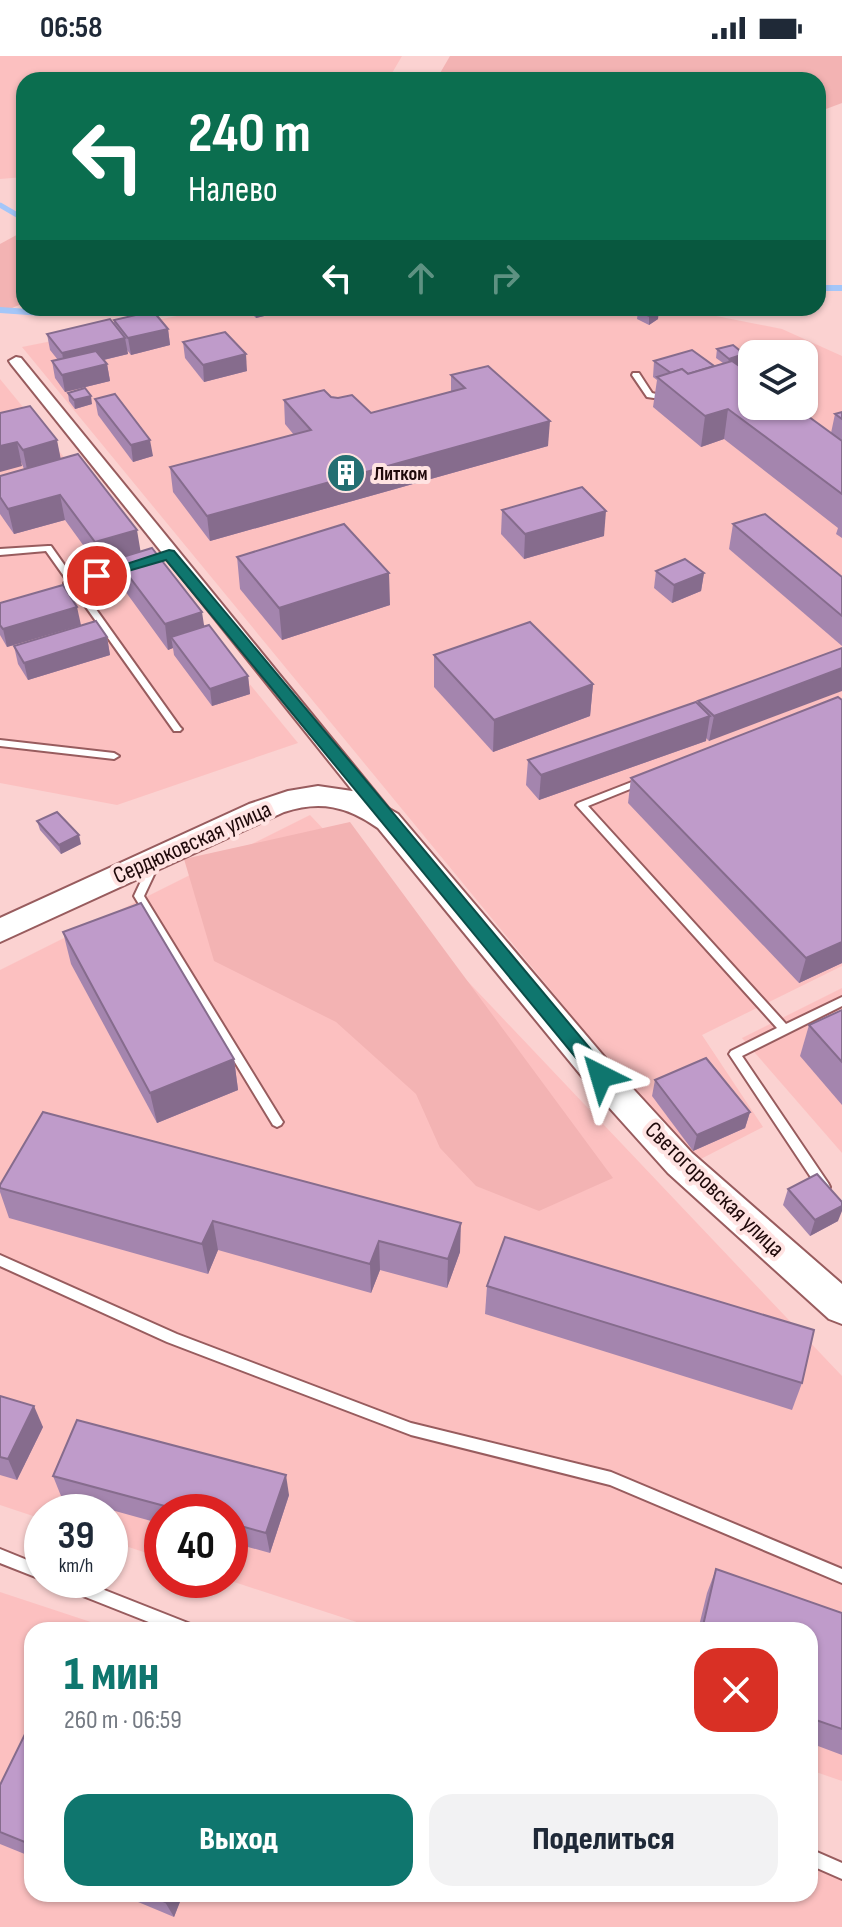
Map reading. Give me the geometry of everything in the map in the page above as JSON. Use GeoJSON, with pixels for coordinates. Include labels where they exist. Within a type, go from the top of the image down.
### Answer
{"type":"FeatureCollection","features":[{"type":"Feature","properties":{"kind":"street","name":"Светогоровская улица"},"geometry":{"type":"LineString","coordinates":[[16,361],[91,466],[162,556],[601,1076],[680,1163],[841,1301]]}},
{"type":"Feature","properties":{"kind":"street","name":"Сердюковская улица"},"geometry":{"type":"LineString","coordinates":[[0,931],[158,854],[299,798],[333,796],[352,800],[368,806],[388,821]]}},
{"type":"Feature","properties":{"kind":"lane"},"geometry":{"type":"LineString","coordinates":[[636,375],[650,395],[678,398]]}},
{"type":"Feature","properties":{"kind":"lane"},"geometry":{"type":"LineString","coordinates":[[0,552],[48,548],[177,729]]}},
{"type":"Feature","properties":{"kind":"lane"},"geometry":{"type":"LineString","coordinates":[[58,588],[142,563]]}},
{"type":"Feature","properties":{"kind":"lane"},"geometry":{"type":"LineString","coordinates":[[0,743],[114,756]]}},
{"type":"Feature","properties":{"kind":"lane"},"geometry":{"type":"LineString","coordinates":[[654,776],[581,805],[784,1029]]}},
{"type":"Feature","properties":{"kind":"lane"},"geometry":{"type":"LineString","coordinates":[[158,854],[139,896],[277,1122]]}},
{"type":"Feature","properties":{"kind":"lane"},"geometry":{"type":"LineString","coordinates":[[834,1202],[735,1054],[842,1001]]}},
{"type":"Feature","properties":{"kind":"lane"},"geometry":{"type":"LineString","coordinates":[[0,1260],[172,1338],[411,1429],[611,1479],[842,1576]]}},
{"type":"Feature","properties":{"kind":"lane"},"geometry":{"type":"LineString","coordinates":[[0,1556],[24,1566]]}},
{"type":"Feature","properties":{"kind":"lane"},"geometry":{"type":"LineString","coordinates":[[106,1598],[168,1622]]}},
{"type":"Feature","properties":{"kind":"lane"},"geometry":{"type":"LineString","coordinates":[[818,1860],[842,1871]]}},
{"type":"Feature","properties":{"kind":"shaded area"},"geometry":{"type":"Polygon","coordinates":[[[0,56],[402,56],[393,72],[16,72],[16,178],[0,179],[0,56]]]}},
{"type":"Feature","properties":{"kind":"shaded area"},"geometry":{"type":"Polygon","coordinates":[[[450,56],[842,56],[842,103],[826,109],[826,72],[441,72],[450,56]]]}},
{"type":"Feature","properties":{"kind":"shaded area"},"geometry":{"type":"Polygon","coordinates":[[[16,235],[16,306],[0,313],[0,244],[16,235]]]}},
{"type":"Feature","properties":{"kind":"shaded area"},"geometry":{"type":"Polygon","coordinates":[[[177,316],[716,316],[782,329],[806,340],[738,340],[738,420],[818,420],[818,345],[842,356],[842,966],[702,1035],[763,1127],[693,1163],[22,347],[177,316]]]}},
{"type":"Feature","properties":{"kind":"shaded area"},"geometry":{"type":"Polygon","coordinates":[[[0,379],[298,743],[117,805],[0,783],[0,379]]]}},
{"type":"Feature","properties":{"kind":"shaded area"},"geometry":{"type":"Polygon","coordinates":[[[310,815],[842,1376],[842,1781],[818,1773],[818,1622],[357,1622],[248,1587],[248,1494],[144,1494],[144,1552],[128,1547],[128,1494],[24,1494],[24,1513],[0,1505],[0,970],[310,815]]]}},
{"type":"Feature","properties":{"kind":"shaded area"},"geometry":{"type":"Polygon","coordinates":[[[350,822],[613,1178],[539,1211],[476,1186],[440,1148],[416,1094],[336,1022],[214,961],[184,859],[350,822]]]}},
{"type":"Feature","properties":{"kind":"shaded area"},"geometry":{"type":"Polygon","coordinates":[[[842,988],[842,1153],[742,1038],[842,988]]]}},
{"type":"Feature","properties":{"kind":"shaded area"},"geometry":{"type":"Polygon","coordinates":[[[0,1592],[91,1622],[24,1622],[24,1902],[818,1902],[818,1862],[842,1869],[842,1927],[0,1927],[0,1592]]]}},
{"type":"Feature","properties":{"kind":"building"},"geometry":{"type":"Polygon","coordinates":[[[157,316],[168,329],[128,338],[114,320],[157,316]]]}},
{"type":"Feature","properties":{"kind":"building"},"geometry":{"type":"Polygon","coordinates":[[[110,319],[125,338],[62,353],[47,334],[110,319]]]}},
{"type":"Feature","properties":{"kind":"building"},"geometry":{"type":"Polygon","coordinates":[[[225,332],[246,354],[203,365],[183,342],[225,332]]]}},
{"type":"Feature","properties":{"kind":"building"},"geometry":{"type":"Polygon","coordinates":[[[733,345],[738,349],[738,356],[729,359],[717,349],[733,345]]]}},
{"type":"Feature","properties":{"kind":"building"},"geometry":{"type":"Polygon","coordinates":[[[692,350],[714,366],[688,374],[682,369],[671,373],[654,361],[692,350]]]}},
{"type":"Feature","properties":{"kind":"building"},"geometry":{"type":"Polygon","coordinates":[[[96,351],[107,364],[62,375],[52,361],[96,351]]]}},
{"type":"Feature","properties":{"kind":"building"},"geometry":{"type":"Polygon","coordinates":[[[732,361],[738,365],[738,416],[728,409],[705,416],[657,377],[682,369],[688,374],[732,361]]]}},
{"type":"Feature","properties":{"kind":"building"},"geometry":{"type":"Polygon","coordinates":[[[488,366],[550,421],[207,516],[170,467],[311,430],[284,400],[324,390],[331,397],[352,395],[371,413],[465,388],[451,375],[488,366]]]}},
{"type":"Feature","properties":{"kind":"building"},"geometry":{"type":"Polygon","coordinates":[[[85,388],[91,396],[74,400],[68,393],[85,388]]]}},
{"type":"Feature","properties":{"kind":"building"},"geometry":{"type":"Polygon","coordinates":[[[115,394],[150,440],[131,445],[95,399],[115,394]]]}},
{"type":"Feature","properties":{"kind":"building"},"geometry":{"type":"Polygon","coordinates":[[[30,406],[57,440],[23,450],[17,442],[0,446],[0,413],[30,406]]]}},
{"type":"Feature","properties":{"kind":"building"},"geometry":{"type":"Polygon","coordinates":[[[743,420],[813,420],[842,441],[842,494],[743,420]]]}},
{"type":"Feature","properties":{"kind":"building"},"geometry":{"type":"Polygon","coordinates":[[[78,454],[137,530],[95,542],[60,495],[8,509],[0,497],[0,476],[78,454]]]}},
{"type":"Feature","properties":{"kind":"building"},"geometry":{"type":"Polygon","coordinates":[[[582,487],[606,511],[525,534],[502,510],[582,487]]]}},
{"type":"Feature","properties":{"kind":"building"},"geometry":{"type":"Polygon","coordinates":[[[765,514],[842,577],[842,616],[733,524],[765,514]]]}},
{"type":"Feature","properties":{"kind":"building"},"geometry":{"type":"Polygon","coordinates":[[[344,524],[389,573],[279,608],[237,557],[344,524]]]}},
{"type":"Feature","properties":{"kind":"building"},"geometry":{"type":"Polygon","coordinates":[[[152,548],[202,612],[165,624],[116,559],[152,548]]]}},
{"type":"Feature","properties":{"kind":"building"},"geometry":{"type":"Polygon","coordinates":[[[685,559],[704,573],[674,585],[656,571],[685,559]]]}},
{"type":"Feature","properties":{"kind":"building"},"geometry":{"type":"Polygon","coordinates":[[[63,585],[77,607],[3,629],[0,625],[0,603],[63,585]]]}},
{"type":"Feature","properties":{"kind":"building"},"geometry":{"type":"Polygon","coordinates":[[[96,621],[107,637],[24,663],[14,646],[96,621]]]}},
{"type":"Feature","properties":{"kind":"building"},"geometry":{"type":"Polygon","coordinates":[[[530,622],[593,684],[494,720],[434,655],[530,622]]]}},
{"type":"Feature","properties":{"kind":"building"},"geometry":{"type":"Polygon","coordinates":[[[209,625],[248,676],[210,689],[171,637],[209,625]]]}},
{"type":"Feature","properties":{"kind":"building"},"geometry":{"type":"Polygon","coordinates":[[[842,648],[842,668],[714,716],[698,701],[842,648]]]}},
{"type":"Feature","properties":{"kind":"building"},"geometry":{"type":"Polygon","coordinates":[[[838,697],[842,700],[842,942],[806,958],[631,778],[838,697]]]}},
{"type":"Feature","properties":{"kind":"building"},"geometry":{"type":"Polygon","coordinates":[[[696,702],[710,716],[541,775],[528,760],[696,702]]]}},
{"type":"Feature","properties":{"kind":"building"},"geometry":{"type":"Polygon","coordinates":[[[57,812],[79,835],[59,845],[37,821],[57,812]]]}},
{"type":"Feature","properties":{"kind":"building"},"geometry":{"type":"Polygon","coordinates":[[[141,903],[234,1059],[150,1093],[63,932],[141,903]]]}},
{"type":"Feature","properties":{"kind":"building"},"geometry":{"type":"Polygon","coordinates":[[[842,1010],[842,1062],[809,1025],[842,1010]]]}},
{"type":"Feature","properties":{"kind":"building"},"geometry":{"type":"Polygon","coordinates":[[[706,1058],[750,1112],[697,1135],[655,1080],[706,1058]]]}},
{"type":"Feature","properties":{"kind":"building"},"geometry":{"type":"Polygon","coordinates":[[[43,1112],[461,1223],[448,1259],[379,1241],[370,1264],[213,1221],[202,1244],[0,1188],[43,1112]]]}},
{"type":"Feature","properties":{"kind":"building"},"geometry":{"type":"Polygon","coordinates":[[[817,1174],[842,1202],[842,1206],[815,1220],[788,1189],[817,1174]]]}},
{"type":"Feature","properties":{"kind":"building"},"geometry":{"type":"Polygon","coordinates":[[[505,1237],[814,1330],[802,1383],[487,1286],[505,1237]]]}},
{"type":"Feature","properties":{"kind":"building"},"geometry":{"type":"Polygon","coordinates":[[[0,1396],[34,1406],[8,1459],[0,1457],[0,1396]]]}},
{"type":"Feature","properties":{"kind":"building"},"geometry":{"type":"Polygon","coordinates":[[[77,1420],[286,1475],[266,1533],[248,1528],[248,1494],[144,1494],[144,1500],[53,1476],[77,1420]]]}},
{"type":"Feature","properties":{"kind":"building"},"geometry":{"type":"Polygon","coordinates":[[[716,1569],[842,1613],[842,1729],[818,1721],[818,1622],[704,1622],[716,1569]]]}},
{"type":"Feature","properties":{"kind":"building"},"geometry":{"type":"Polygon","coordinates":[[[24,1736],[24,1842],[0,1832],[0,1785],[24,1736]]]}},
{"type":"Feature","properties":{"kind":"waterway"},"geometry":{"type":"LineString","coordinates":[[0,205],[16,214]]}},
{"type":"Feature","properties":{"kind":"waterway"},"geometry":{"type":"LineString","coordinates":[[826,288],[842,288]]}},
{"type":"Feature","properties":{"kind":"waterway"},"geometry":{"type":"LineString","coordinates":[[0,310],[16,311]]}},
{"type":"Feature","properties":{"kind":"place","name":"Литком"},"geometry":{"type":"Point","coordinates":[346,473]}},
{"type":"Feature","properties":{"kind":"route"},"geometry":{"type":"LineString","coordinates":[[97,576],[169,554],[601,1076]]}}]}
